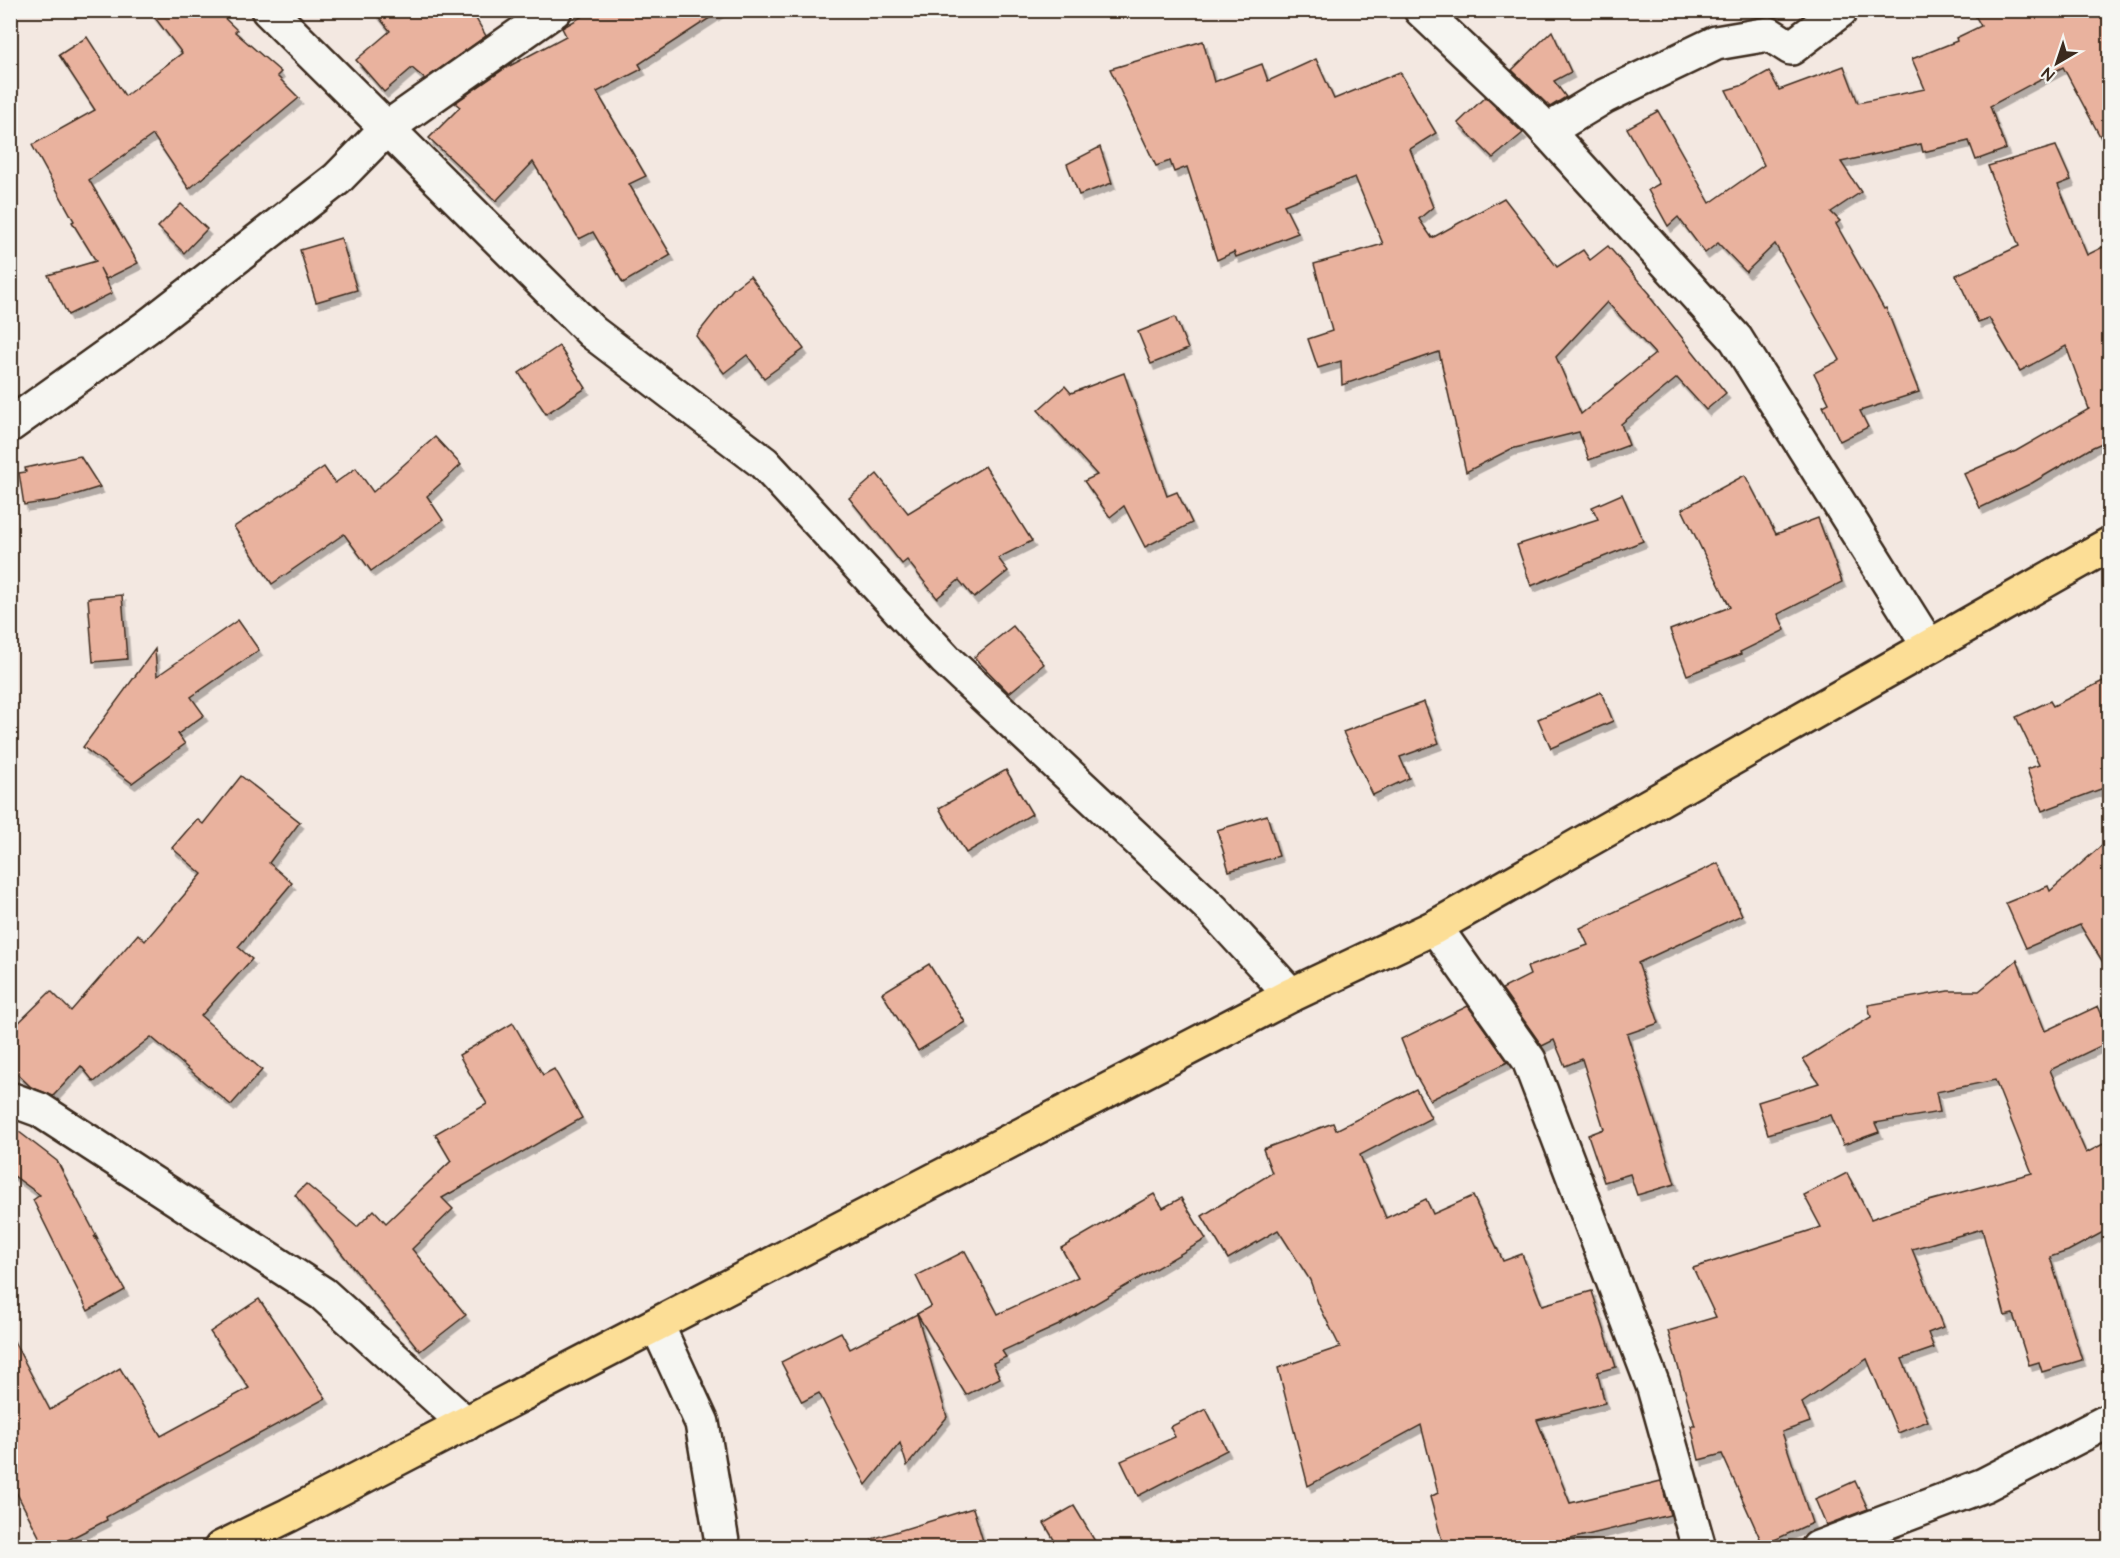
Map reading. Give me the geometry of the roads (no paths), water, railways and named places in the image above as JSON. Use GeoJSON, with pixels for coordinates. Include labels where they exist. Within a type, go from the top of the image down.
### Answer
{"type":"FeatureCollection","features":[{"type":"Feature","properties":{"kind":"highway"},"geometry":{"type":"LineString","coordinates":[[226,1546],[466,1424],[1291,995],[1435,927],[2109,544]]}},
{"type":"Feature","properties":{"kind":"street"},"geometry":{"type":"LineString","coordinates":[[268,10],[592,332],[764,463],[946,660],[1212,909],[1291,995]]}},
{"type":"Feature","properties":{"kind":"street"},"geometry":{"type":"LineString","coordinates":[[10,425],[147,327],[337,179],[387,129],[555,10]]}},
{"type":"Feature","properties":{"kind":"street"},"geometry":{"type":"LineString","coordinates":[[1421,10],[1547,131],[1736,339],[1928,645]]}},
{"type":"Feature","properties":{"kind":"street"},"geometry":{"type":"LineString","coordinates":[[1547,131],[1605,96],[1716,43],[1769,34],[1791,48],[1841,10]]}},
{"type":"Feature","properties":{"kind":"street"},"geometry":{"type":"LineString","coordinates":[[1435,927],[1529,1060],[1654,1388],[1699,1548]]}},
{"type":"Feature","properties":{"kind":"street"},"geometry":{"type":"LineString","coordinates":[[10,1099],[40,1110],[323,1294],[466,1424]]}},
{"type":"Feature","properties":{"kind":"street"},"geometry":{"type":"LineString","coordinates":[[657,1325],[702,1423],[723,1548]]}},
{"type":"Feature","properties":{"kind":"street"},"geometry":{"type":"LineString","coordinates":[[1818,1548],[1984,1485],[2109,1420]]}}]}
